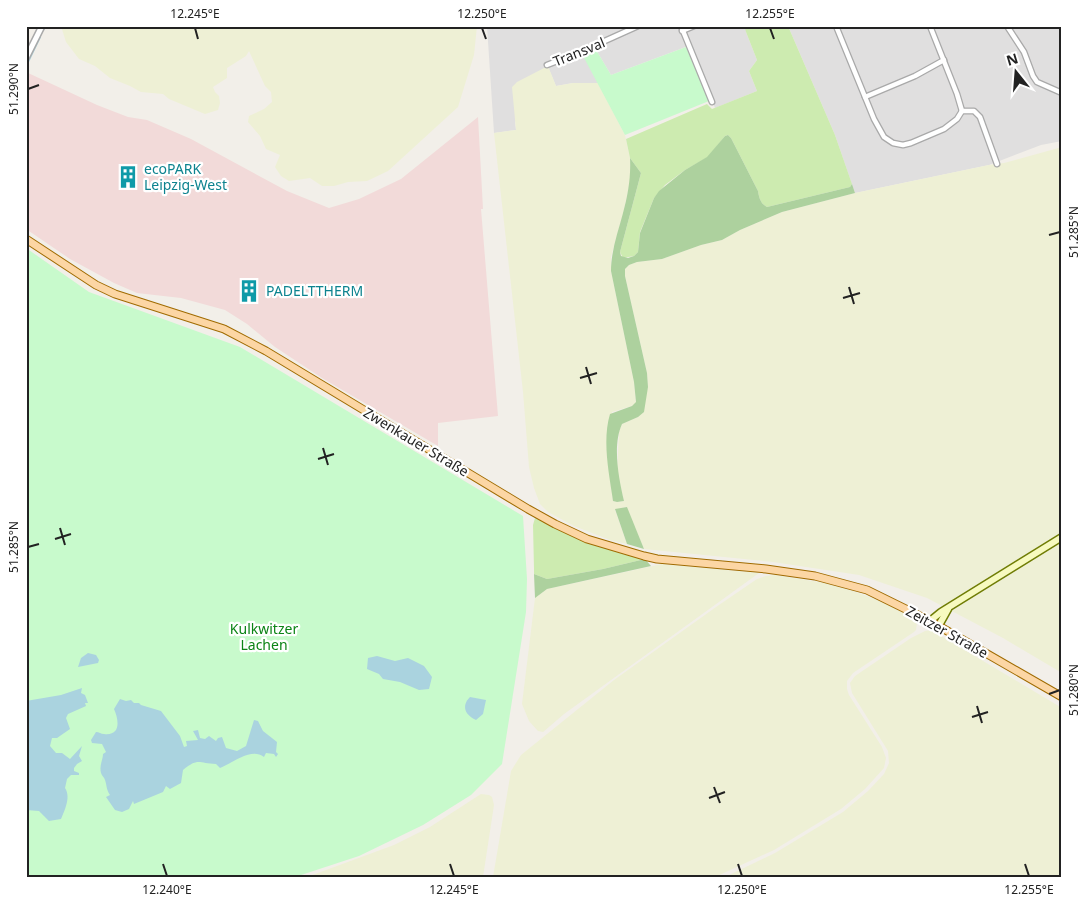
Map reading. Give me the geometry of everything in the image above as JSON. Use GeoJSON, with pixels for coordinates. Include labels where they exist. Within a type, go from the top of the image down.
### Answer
{"type":"FeatureCollection","features":[{"type":"Feature","properties":{"kind":"main road","name":"Zwenkauer Straße"},"geometry":{"type":"LineString","coordinates":[[26,239],[96,285],[115,294],[216,326],[266,350],[528,509],[587,539],[657,559],[747,566],[827,579]]}},
{"type":"Feature","properties":{"kind":"main road"},"geometry":{"type":"LineString","coordinates":[[930,622],[941,612],[1062,537]]}},
{"type":"Feature","properties":{"kind":"main road","name":"Zeitzer Straße"},"geometry":{"type":"LineString","coordinates":[[827,579],[867,590],[930,622],[1062,697]]}},
{"type":"Feature","properties":{"kind":"main road"},"geometry":{"type":"LineString","coordinates":[[938,627],[948,609]]}},
{"type":"Feature","properties":{"kind":"street"},"geometry":{"type":"LineString","coordinates":[[26,58],[42,26]]}},
{"type":"Feature","properties":{"kind":"street","name":"Transval"},"geometry":{"type":"LineString","coordinates":[[547,65],[638,26]]}},
{"type":"Feature","properties":{"kind":"street"},"geometry":{"type":"LineString","coordinates":[[694,26],[682,29],[712,102]]}},
{"type":"Feature","properties":{"kind":"street"},"geometry":{"type":"LineString","coordinates":[[836,26],[874,119],[884,137],[894,143],[903,145],[944,129],[957,119],[962,111],[958,94],[930,26]]}},
{"type":"Feature","properties":{"kind":"street"},"geometry":{"type":"LineString","coordinates":[[1007,26],[1024,52],[1037,82],[1062,93]]}},
{"type":"Feature","properties":{"kind":"street"},"geometry":{"type":"LineString","coordinates":[[865,97],[915,76],[944,60]]}},
{"type":"Feature","properties":{"kind":"street"},"geometry":{"type":"LineString","coordinates":[[962,111],[974,112],[980,117],[997,164]]}},
{"type":"Feature","properties":{"kind":"shaded area"},"geometry":{"type":"Polygon","coordinates":[[[487,26],[750,26],[746,32],[757,60],[749,71],[757,91],[715,108],[691,45],[611,75],[595,48],[583,54],[598,83],[573,83],[556,86],[548,67],[515,122],[516,130],[494,133],[487,26]]]}},
{"type":"Feature","properties":{"kind":"shaded area"},"geometry":{"type":"Polygon","coordinates":[[[788,26],[1062,26],[1062,141],[1041,145],[989,165],[855,193],[835,135],[788,26]]]}},
{"type":"Feature","properties":{"kind":"shaded area"},"geometry":{"type":"Polygon","coordinates":[[[26,72],[97,105],[128,117],[147,120],[191,139],[287,191],[329,208],[359,199],[401,179],[478,117],[483,209],[481,209],[498,416],[438,423],[438,446],[322,378],[275,347],[247,324],[225,310],[181,298],[137,293],[70,259],[26,229],[26,72]]]}},
{"type":"Feature","properties":{"kind":"green space"},"geometry":{"type":"Polygon","coordinates":[[[61,26],[477,26],[474,55],[458,107],[388,171],[367,181],[322,186],[310,178],[289,181],[281,176],[275,167],[280,155],[266,149],[260,136],[248,122],[249,116],[264,109],[272,102],[271,92],[265,86],[249,51],[246,56],[227,68],[227,78],[213,87],[219,96],[218,110],[205,114],[169,99],[163,94],[141,92],[110,78],[95,66],[79,59],[66,42],[61,26]]]}},
{"type":"Feature","properties":{"kind":"green space"},"geometry":{"type":"Polygon","coordinates":[[[750,26],[788,26],[835,135],[852,184],[850,187],[767,207],[763,204],[728,135],[725,136],[708,157],[685,170],[665,185],[654,198],[640,232],[638,252],[634,256],[623,258],[620,252],[641,173],[630,158],[626,139],[707,104],[712,109],[757,91],[749,71],[757,60],[745,28],[750,26]]]}},
{"type":"Feature","properties":{"kind":"green space"},"geometry":{"type":"Polygon","coordinates":[[[686,47],[709,101],[625,135],[582,54],[595,48],[611,75],[686,47]]]}},
{"type":"Feature","properties":{"kind":"green space"},"geometry":{"type":"Polygon","coordinates":[[[548,66],[556,86],[573,83],[598,83],[625,135],[630,158],[631,177],[611,257],[611,271],[634,382],[636,403],[612,412],[608,461],[613,501],[617,502],[624,501],[617,473],[619,432],[622,424],[638,417],[648,387],[647,373],[625,276],[625,269],[629,265],[637,262],[662,259],[701,245],[722,240],[782,212],[855,193],[1004,163],[1062,147],[1062,673],[1003,638],[927,598],[859,575],[773,562],[644,549],[626,507],[615,510],[627,544],[610,540],[574,526],[548,512],[540,504],[529,467],[523,392],[494,133],[516,130],[512,87],[517,82],[548,66]]]}},
{"type":"Feature","properties":{"kind":"green space"},"geometry":{"type":"Polygon","coordinates":[[[728,135],[763,204],[767,207],[850,187],[852,184],[855,193],[782,212],[722,240],[701,245],[662,259],[637,262],[625,269],[647,373],[648,387],[644,412],[638,417],[622,424],[619,433],[617,462],[624,501],[613,501],[606,446],[610,414],[632,406],[636,402],[634,382],[611,271],[613,249],[628,193],[630,158],[641,173],[620,252],[621,256],[628,258],[638,252],[640,233],[654,198],[659,191],[685,170],[707,157],[728,135]]]}},
{"type":"Feature","properties":{"kind":"green space","name":"Kulkwitzer Lachen"},"geometry":{"type":"Polygon","coordinates":[[[26,248],[89,292],[240,347],[523,516],[527,579],[526,612],[502,764],[471,795],[423,825],[359,856],[295,877],[26,877],[26,248]]]}},
{"type":"Feature","properties":{"kind":"green space"},"geometry":{"type":"Polygon","coordinates":[[[627,507],[644,549],[627,544],[615,509],[627,507]]]}},
{"type":"Feature","properties":{"kind":"green space"},"geometry":{"type":"Polygon","coordinates":[[[535,518],[589,542],[645,559],[547,579],[534,574],[533,525],[535,518]]]}},
{"type":"Feature","properties":{"kind":"green space"},"geometry":{"type":"Polygon","coordinates":[[[645,559],[651,566],[547,589],[535,598],[534,574],[547,579],[645,559]]]}},
{"type":"Feature","properties":{"kind":"green space"},"geometry":{"type":"Polygon","coordinates":[[[662,564],[759,573],[564,714],[543,732],[538,731],[529,721],[522,704],[535,598],[547,589],[662,564]]]}},
{"type":"Feature","properties":{"kind":"green space"},"geometry":{"type":"Polygon","coordinates":[[[775,575],[825,583],[853,591],[883,602],[915,619],[917,623],[914,632],[853,673],[847,681],[849,695],[882,747],[886,758],[884,768],[865,789],[841,809],[774,850],[715,877],[493,877],[511,771],[521,755],[614,680],[716,607],[757,579],[775,575]]]}},
{"type":"Feature","properties":{"kind":"green space"},"geometry":{"type":"Polygon","coordinates":[[[931,630],[1062,708],[1062,877],[725,877],[775,853],[843,812],[868,791],[884,774],[889,763],[888,751],[852,693],[850,683],[855,676],[911,638],[931,630]]]}},
{"type":"Feature","properties":{"kind":"green space"},"geometry":{"type":"Polygon","coordinates":[[[481,794],[492,797],[494,805],[483,877],[307,877],[394,845],[430,827],[481,794]]]}},
{"type":"Feature","properties":{"kind":"water"},"geometry":{"type":"Polygon","coordinates":[[[88,653],[96,655],[99,660],[98,663],[78,667],[81,658],[88,653]]]}},
{"type":"Feature","properties":{"kind":"water"},"geometry":{"type":"Polygon","coordinates":[[[377,656],[395,661],[408,658],[424,666],[432,677],[429,689],[419,690],[400,682],[383,679],[379,674],[367,669],[368,658],[377,656]]]}},
{"type":"Feature","properties":{"kind":"water"},"geometry":{"type":"Polygon","coordinates":[[[82,688],[81,693],[85,695],[88,703],[85,703],[86,706],[68,714],[66,718],[70,729],[57,738],[52,738],[50,746],[56,753],[62,753],[70,759],[82,746],[79,756],[82,761],[74,768],[74,771],[79,773],[79,775],[71,775],[67,779],[65,788],[67,792],[66,807],[61,819],[49,821],[39,811],[26,810],[26,701],[61,695],[82,688]]]}},
{"type":"Feature","properties":{"kind":"water"},"geometry":{"type":"Polygon","coordinates":[[[470,697],[486,700],[483,714],[476,720],[469,716],[465,707],[470,697]]]}},
{"type":"Feature","properties":{"kind":"water"},"geometry":{"type":"Polygon","coordinates":[[[120,699],[131,700],[134,703],[161,711],[180,736],[184,747],[187,746],[186,741],[198,740],[193,731],[198,730],[200,738],[205,739],[209,736],[216,741],[222,737],[226,748],[237,751],[246,746],[254,720],[258,721],[263,731],[277,742],[276,752],[278,754],[276,757],[274,754],[266,753],[264,757],[259,754],[248,755],[220,768],[216,764],[196,762],[183,770],[181,783],[170,789],[166,786],[163,792],[134,804],[133,801],[129,809],[122,812],[115,810],[106,797],[110,795],[101,774],[103,754],[106,752],[102,744],[92,743],[91,740],[96,732],[110,734],[116,730],[118,722],[114,709],[120,699]]]}},
{"type":"Feature","properties":{"kind":"waterway"},"geometry":{"type":"LineString","coordinates":[[43,30],[45,26]]}},
{"type":"Feature","properties":{"kind":"waterway"},"geometry":{"type":"LineString","coordinates":[[26,66],[40,37]]}},
{"type":"Feature","properties":{"kind":"place","name":"ecoPARK Leipzig-West"},"geometry":{"type":"Point","coordinates":[128,177]}},
{"type":"Feature","properties":{"kind":"place","name":"PADELTTHERM"},"geometry":{"type":"Point","coordinates":[249,291]}}]}
